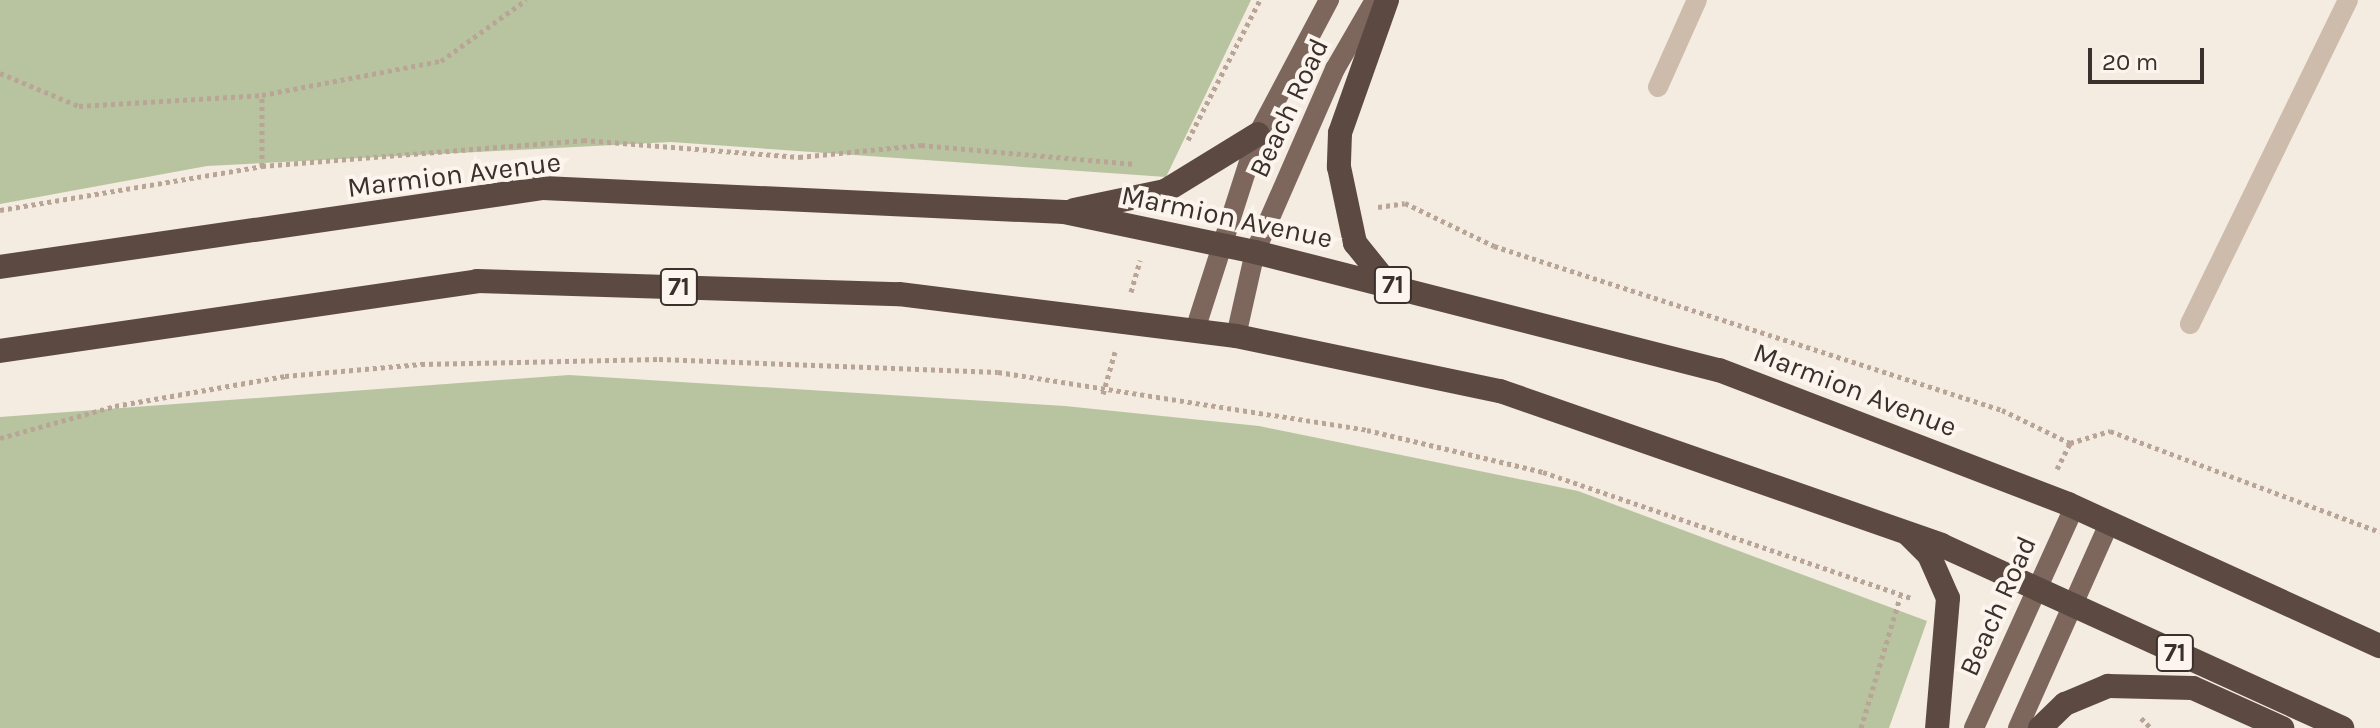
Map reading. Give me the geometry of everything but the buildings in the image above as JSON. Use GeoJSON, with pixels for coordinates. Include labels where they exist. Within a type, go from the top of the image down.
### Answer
{"type":"FeatureCollection","features":[{"type":"Feature","properties":{"kind":"highway"},"geometry":{"type":"LineString","coordinates":[[1387,0],[1340,133],[1343,213],[1355,243],[1388,284]]}},
{"type":"Feature","properties":{"kind":"highway"},"geometry":{"type":"LineString","coordinates":[[1064,212],[1165,191],[1258,134]]}},
{"type":"Feature","properties":{"kind":"highway","name":"Marmion Avenue"},"geometry":{"type":"LineString","coordinates":[[0,267],[543,188],[1064,212],[1388,284],[1719,370],[2074,508],[2380,646]]}},
{"type":"Feature","properties":{"kind":"highway","name":"71"},"geometry":{"type":"LineString","coordinates":[[2,354],[477,281],[899,294],[1236,336],[1500,391],[1909,535],[2342,728]]}},
{"type":"Feature","properties":{"kind":"highway"},"geometry":{"type":"LineString","coordinates":[[1909,535],[1929,555],[1948,598],[1937,728]]}},
{"type":"Feature","properties":{"kind":"highway"},"geometry":{"type":"LineString","coordinates":[[2040,728],[2065,704],[2108,686],[2193,688],[2282,728]]}},
{"type":"Feature","properties":{"kind":"main road","name":"Beach Road"},"geometry":{"type":"LineString","coordinates":[[1195,330],[1219,244],[1258,134],[1329,0]]}},
{"type":"Feature","properties":{"kind":"main road","name":"Beach Road"},"geometry":{"type":"LineString","coordinates":[[1236,336],[1255,252],[1335,69],[1375,0]]}},
{"type":"Feature","properties":{"kind":"main road","name":"Beach Road"},"geometry":{"type":"LineString","coordinates":[[1974,728],[2074,508]]}},
{"type":"Feature","properties":{"kind":"main road"},"geometry":{"type":"LineString","coordinates":[[2018,728],[2109,524]]}},
{"type":"Feature","properties":{"kind":"street"},"geometry":{"type":"LineString","coordinates":[[1658,87],[1697,0]]}},
{"type":"Feature","properties":{"kind":"street"},"geometry":{"type":"LineString","coordinates":[[2190,324],[2348,0]]}},
{"type":"Feature","properties":{"kind":"path"},"geometry":{"type":"LineString","coordinates":[[0,73],[79,106],[262,95],[441,61],[526,0]]}},
{"type":"Feature","properties":{"kind":"path"},"geometry":{"type":"LineString","coordinates":[[262,95],[262,166]]}},
{"type":"Feature","properties":{"kind":"path"},"geometry":{"type":"LineString","coordinates":[[1343,213],[1405,203],[1494,246],[2002,410],[2070,443]]}},
{"type":"Feature","properties":{"kind":"path"},"geometry":{"type":"LineString","coordinates":[[0,438],[115,406],[285,376],[421,364],[704,360],[998,372],[1367,430],[1543,472],[1900,597],[1948,598]]}},
{"type":"Feature","properties":{"kind":"path"},"geometry":{"type":"LineString","coordinates":[[1861,728],[1900,597]]}},
{"type":"Feature","properties":{"kind":"green space"},"geometry":{"type":"Polygon","coordinates":[[[0,0],[1251,0],[1166,177],[671,142],[207,166],[0,204],[0,0]]]}},
{"type":"Feature","properties":{"kind":"green space"},"geometry":{"type":"Polygon","coordinates":[[[569,375],[1065,406],[1259,426],[1578,491],[1927,621],[1889,728],[0,728],[0,417],[569,375]]]}}]}
